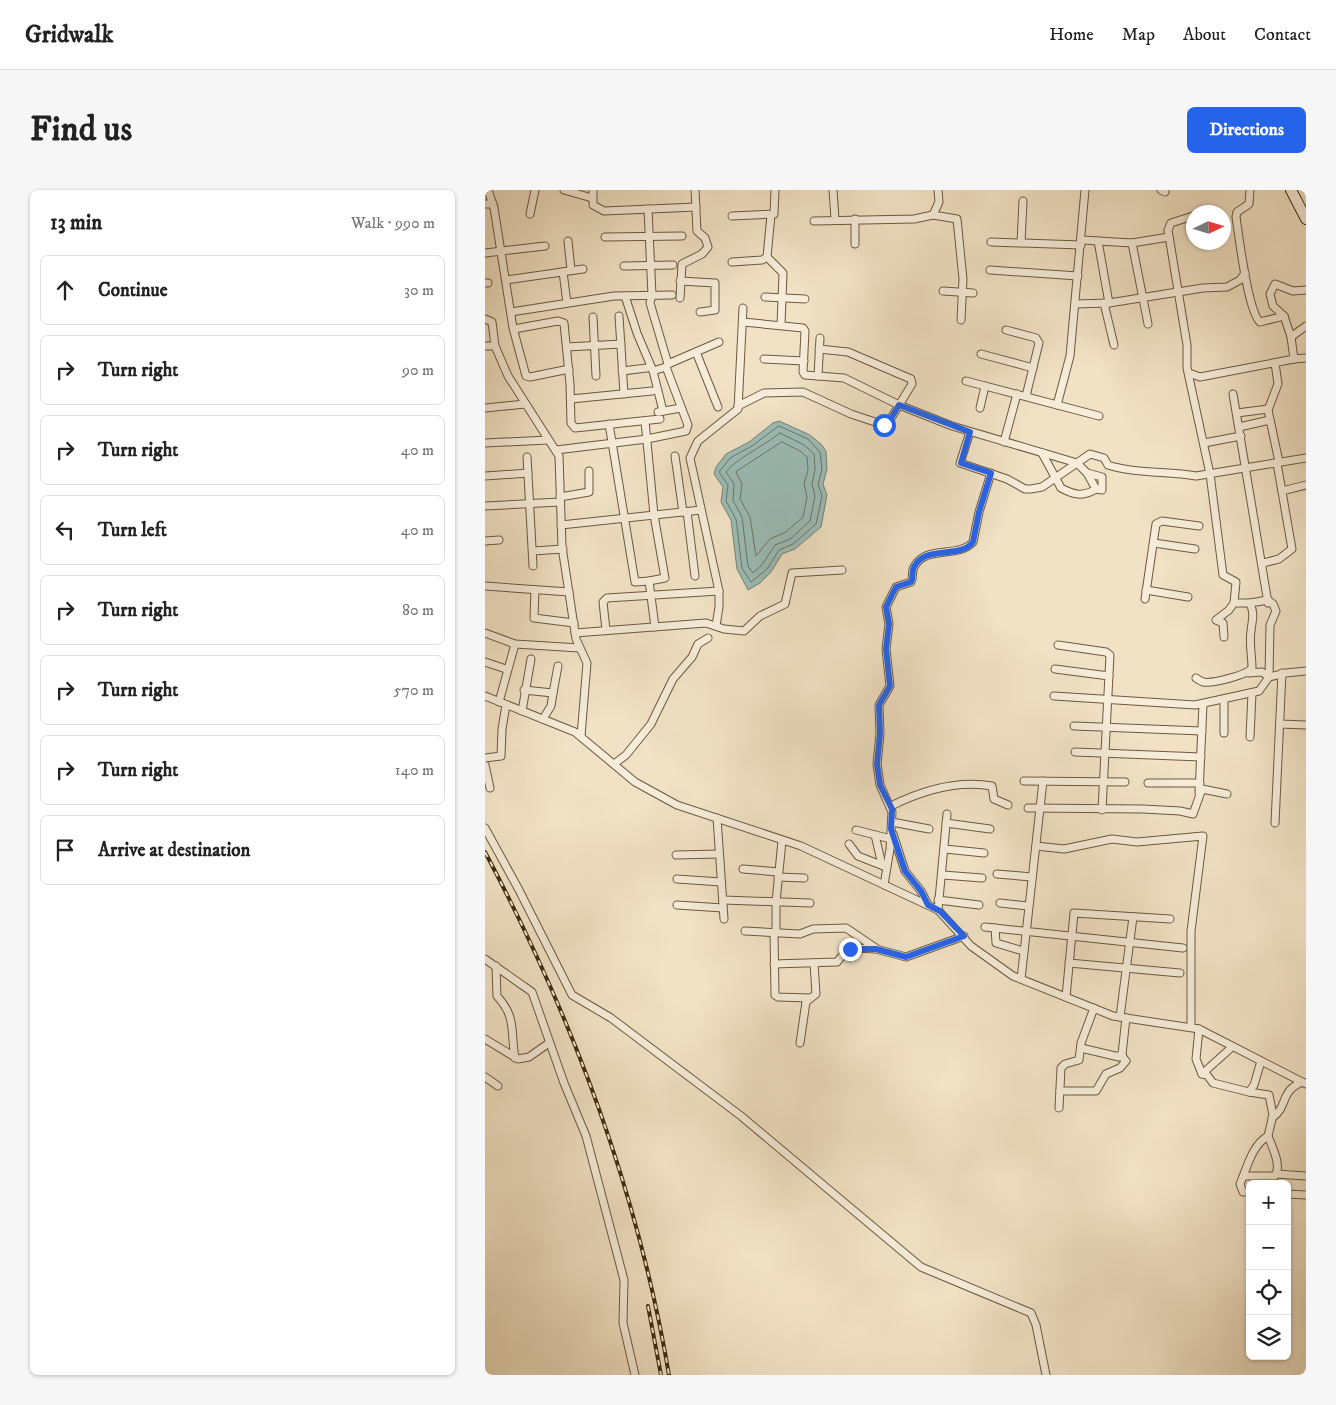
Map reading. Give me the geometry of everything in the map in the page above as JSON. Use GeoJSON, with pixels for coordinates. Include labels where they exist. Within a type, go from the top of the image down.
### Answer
{"type":"FeatureCollection","features":[{"type":"Feature","properties":{"kind":"street"},"geometry":{"type":"LineString","coordinates":[[488,190],[489,204],[501,251],[514,329],[526,376],[530,377],[569,369]]}},
{"type":"Feature","properties":{"kind":"street"},"geometry":{"type":"LineString","coordinates":[[530,214],[535,190]]}},
{"type":"Feature","properties":{"kind":"street"},"geometry":{"type":"LineString","coordinates":[[564,190],[592,194],[595,207],[604,211],[696,207]]}},
{"type":"Feature","properties":{"kind":"street"},"geometry":{"type":"LineString","coordinates":[[680,298],[682,264],[702,254],[708,247],[705,238],[697,231],[695,190]]}},
{"type":"Feature","properties":{"kind":"street"},"geometry":{"type":"LineString","coordinates":[[731,216],[771,214],[776,212],[775,190]]}},
{"type":"Feature","properties":{"kind":"street"},"geometry":{"type":"LineString","coordinates":[[833,190],[835,219]]}},
{"type":"Feature","properties":{"kind":"street"},"geometry":{"type":"LineString","coordinates":[[933,215],[939,202],[938,190]]}},
{"type":"Feature","properties":{"kind":"street"},"geometry":{"type":"LineString","coordinates":[[1057,405],[1070,361],[1085,190]]}},
{"type":"Feature","properties":{"kind":"street"},"geometry":{"type":"LineString","coordinates":[[1250,190],[1249,204],[1237,212],[1236,217],[1245,272],[1258,321],[1284,316]]}},
{"type":"Feature","properties":{"kind":"street"},"geometry":{"type":"LineString","coordinates":[[1291,190],[1306,219]]}},
{"type":"Feature","properties":{"kind":"street"},"geometry":{"type":"LineString","coordinates":[[1021,243],[1023,201]]}},
{"type":"Feature","properties":{"kind":"street"},"geometry":{"type":"LineString","coordinates":[[556,450],[647,439],[686,431],[687,425],[651,310],[648,209]]}},
{"type":"Feature","properties":{"kind":"street"},"geometry":{"type":"LineString","coordinates":[[767,257],[771,214]]}},
{"type":"Feature","properties":{"kind":"street"},"geometry":{"type":"LineString","coordinates":[[814,221],[835,219],[914,220],[933,215],[957,219],[963,292],[961,320]]}},
{"type":"Feature","properties":{"kind":"street"},"geometry":{"type":"LineString","coordinates":[[1186,218],[1169,224],[1169,237],[1187,345],[1189,373],[1210,474],[1223,575],[1236,582],[1233,603],[1229,610],[1216,620],[1223,623],[1224,637]]}},
{"type":"Feature","properties":{"kind":"street"},"geometry":{"type":"LineString","coordinates":[[855,219],[855,244]]}},
{"type":"Feature","properties":{"kind":"street"},"geometry":{"type":"LineString","coordinates":[[605,237],[682,236]]}},
{"type":"Feature","properties":{"kind":"street"},"geometry":{"type":"LineString","coordinates":[[991,242],[1098,241],[1132,243],[1169,237]]}},
{"type":"Feature","properties":{"kind":"street"},"geometry":{"type":"LineString","coordinates":[[568,241],[571,270]]}},
{"type":"Feature","properties":{"kind":"street"},"geometry":{"type":"LineString","coordinates":[[1098,241],[1106,303],[1114,345]]}},
{"type":"Feature","properties":{"kind":"street"},"geometry":{"type":"LineString","coordinates":[[1132,243],[1148,324]]}},
{"type":"Feature","properties":{"kind":"street"},"geometry":{"type":"LineString","coordinates":[[485,253],[545,246]]}},
{"type":"Feature","properties":{"kind":"street"},"geometry":{"type":"LineString","coordinates":[[732,262],[763,260],[767,257]]}},
{"type":"Feature","properties":{"kind":"street"},"geometry":{"type":"LineString","coordinates":[[767,257],[783,273],[781,325]]}},
{"type":"Feature","properties":{"kind":"street"},"geometry":{"type":"LineString","coordinates":[[624,266],[673,265]]}},
{"type":"Feature","properties":{"kind":"street"},"geometry":{"type":"LineString","coordinates":[[506,280],[583,269]]}},
{"type":"Feature","properties":{"kind":"street"},"geometry":{"type":"LineString","coordinates":[[991,270],[1078,276]]}},
{"type":"Feature","properties":{"kind":"street"},"geometry":{"type":"LineString","coordinates":[[563,272],[567,303]]}},
{"type":"Feature","properties":{"kind":"street"},"geometry":{"type":"LineString","coordinates":[[1075,304],[1106,303],[1227,287],[1240,280],[1245,272]]}},
{"type":"Feature","properties":{"kind":"street"},"geometry":{"type":"LineString","coordinates":[[680,281],[715,283],[715,310],[700,312]]}},
{"type":"Feature","properties":{"kind":"street"},"geometry":{"type":"LineString","coordinates":[[1294,359],[1291,337],[1284,316],[1273,306],[1270,294],[1275,284],[1293,291],[1306,290]]}},
{"type":"Feature","properties":{"kind":"street"},"geometry":{"type":"LineString","coordinates":[[943,291],[973,292]]}},
{"type":"Feature","properties":{"kind":"street"},"geometry":{"type":"LineString","coordinates":[[511,312],[625,296],[672,295]]}},
{"type":"Feature","properties":{"kind":"street"},"geometry":{"type":"LineString","coordinates":[[625,296],[650,369],[660,414]]}},
{"type":"Feature","properties":{"kind":"street"},"geometry":{"type":"LineString","coordinates":[[765,297],[805,299]]}},
{"type":"Feature","properties":{"kind":"street"},"geometry":{"type":"LineString","coordinates":[[716,626],[719,591],[691,466],[692,452],[698,441],[736,412],[738,406],[743,308]]}},
{"type":"Feature","properties":{"kind":"street"},"geometry":{"type":"LineString","coordinates":[[619,316],[624,394]]}},
{"type":"Feature","properties":{"kind":"street"},"geometry":{"type":"LineString","coordinates":[[593,317],[596,376]]}},
{"type":"Feature","properties":{"kind":"street"},"geometry":{"type":"LineString","coordinates":[[485,319],[492,322],[495,346],[508,376],[556,450],[560,462],[563,550],[575,633],[579,648],[587,663],[581,736]]}},
{"type":"Feature","properties":{"kind":"street"},"geometry":{"type":"LineString","coordinates":[[514,329],[561,321],[566,326],[571,423],[575,428],[645,421],[681,408]]}},
{"type":"Feature","properties":{"kind":"street"},"geometry":{"type":"LineString","coordinates":[[743,322],[804,329],[804,374],[844,378],[899,405],[970,432],[1077,463],[1087,473],[1096,489]]}},
{"type":"Feature","properties":{"kind":"street"},"geometry":{"type":"LineString","coordinates":[[1291,337],[1306,326]]}},
{"type":"Feature","properties":{"kind":"street"},"geometry":{"type":"LineString","coordinates":[[1007,330],[1038,340],[1026,396]]}},
{"type":"Feature","properties":{"kind":"street"},"geometry":{"type":"LineString","coordinates":[[818,376],[820,338]]}},
{"type":"Feature","properties":{"kind":"street"},"geometry":{"type":"LineString","coordinates":[[623,371],[650,369],[667,365],[719,342]]}},
{"type":"Feature","properties":{"kind":"street"},"geometry":{"type":"LineString","coordinates":[[567,347],[621,344]]}},
{"type":"Feature","properties":{"kind":"street"},"geometry":{"type":"LineString","coordinates":[[485,346],[495,346]]}},
{"type":"Feature","properties":{"kind":"street"},"geometry":{"type":"LineString","coordinates":[[738,406],[764,393],[803,392],[851,414],[884,425],[888,423],[912,384],[911,379],[849,352],[819,349]]}},
{"type":"Feature","properties":{"kind":"street"},"geometry":{"type":"LineString","coordinates":[[696,352],[718,407]]}},
{"type":"Feature","properties":{"kind":"street"},"geometry":{"type":"LineString","coordinates":[[981,354],[1033,368]]}},
{"type":"Feature","properties":{"kind":"street"},"geometry":{"type":"LineString","coordinates":[[1189,373],[1200,377],[1306,358]]}},
{"type":"Feature","properties":{"kind":"street"},"geometry":{"type":"LineString","coordinates":[[763,359],[804,361]]}},
{"type":"Feature","properties":{"kind":"street"},"geometry":{"type":"LineString","coordinates":[[1263,563],[1279,559],[1292,549],[1268,409],[1278,384],[1275,363]]}},
{"type":"Feature","properties":{"kind":"street"},"geometry":{"type":"LineString","coordinates":[[966,381],[1099,416]]}},
{"type":"Feature","properties":{"kind":"street"},"geometry":{"type":"LineString","coordinates":[[980,408],[985,386]]}},
{"type":"Feature","properties":{"kind":"street"},"geometry":{"type":"LineString","coordinates":[[571,399],[652,391]]}},
{"type":"Feature","properties":{"kind":"street"},"geometry":{"type":"LineString","coordinates":[[1003,442],[1017,394]]}},
{"type":"Feature","properties":{"kind":"street"},"geometry":{"type":"LineString","coordinates":[[1233,394],[1268,601]]}},
{"type":"Feature","properties":{"kind":"street"},"geometry":{"type":"LineString","coordinates":[[485,408],[525,404]]}},
{"type":"Feature","properties":{"kind":"street"},"geometry":{"type":"LineString","coordinates":[[1237,413],[1268,409]]}},
{"type":"Feature","properties":{"kind":"street"},"geometry":{"type":"LineString","coordinates":[[1239,427],[1270,420]]}},
{"type":"Feature","properties":{"kind":"street"},"geometry":{"type":"LineString","coordinates":[[609,424],[635,582],[649,581],[665,578],[654,515],[645,421]]}},
{"type":"Feature","properties":{"kind":"street"},"geometry":{"type":"LineString","coordinates":[[970,432],[961,463],[991,473],[1025,489],[1042,487],[1090,454],[1104,458],[1108,465],[1123,469],[1181,473],[1196,476],[1306,458]]}},
{"type":"Feature","properties":{"kind":"street"},"geometry":{"type":"LineString","coordinates":[[1204,443],[1241,436]]}},
{"type":"Feature","properties":{"kind":"street"},"geometry":{"type":"LineString","coordinates":[[485,443],[548,440]]}},
{"type":"Feature","properties":{"kind":"street"},"geometry":{"type":"LineString","coordinates":[[1042,453],[1061,488],[1070,493],[1088,494],[1096,489],[1102,490],[1102,477],[1087,473]]}},
{"type":"Feature","properties":{"kind":"street"},"geometry":{"type":"LineString","coordinates":[[675,456],[695,576]]}},
{"type":"Feature","properties":{"kind":"street"},"geometry":{"type":"LineString","coordinates":[[527,457],[533,566]]}},
{"type":"Feature","properties":{"kind":"street"},"geometry":{"type":"LineString","coordinates":[[485,506],[531,504],[589,492],[589,471]]}},
{"type":"Feature","properties":{"kind":"street"},"geometry":{"type":"LineString","coordinates":[[485,476],[529,473]]}},
{"type":"Feature","properties":{"kind":"street"},"geometry":{"type":"LineString","coordinates":[[884,885],[884,866],[891,839],[891,806],[880,785],[877,764],[880,734],[879,705],[890,686],[886,649],[889,624],[886,605],[896,587],[911,582],[914,566],[925,556],[965,549],[973,542],[979,512],[991,473]]}},
{"type":"Feature","properties":{"kind":"street"},"geometry":{"type":"LineString","coordinates":[[1282,491],[1306,485]]}},
{"type":"Feature","properties":{"kind":"street"},"geometry":{"type":"LineString","coordinates":[[561,525],[701,510]]}},
{"type":"Feature","properties":{"kind":"street"},"geometry":{"type":"LineString","coordinates":[[1145,600],[1153,543],[1159,521],[1199,526]]}},
{"type":"Feature","properties":{"kind":"street"},"geometry":{"type":"LineString","coordinates":[[485,541],[499,540]]}},
{"type":"Feature","properties":{"kind":"street"},"geometry":{"type":"LineString","coordinates":[[1153,543],[1195,549]]}},
{"type":"Feature","properties":{"kind":"street"},"geometry":{"type":"LineString","coordinates":[[533,551],[563,550]]}},
{"type":"Feature","properties":{"kind":"street"},"geometry":{"type":"LineString","coordinates":[[575,633],[706,623],[744,631],[760,616],[785,604],[792,573],[842,570]]}},
{"type":"Feature","properties":{"kind":"street"},"geometry":{"type":"LineString","coordinates":[[649,581],[655,627]]}},
{"type":"Feature","properties":{"kind":"street"},"geometry":{"type":"LineString","coordinates":[[485,586],[569,592]]}},
{"type":"Feature","properties":{"kind":"street"},"geometry":{"type":"LineString","coordinates":[[535,590],[534,618],[574,623]]}},
{"type":"Feature","properties":{"kind":"street"},"geometry":{"type":"LineString","coordinates":[[1146,590],[1188,597]]}},
{"type":"Feature","properties":{"kind":"street"},"geometry":{"type":"LineString","coordinates":[[606,630],[604,599],[719,591]]}},
{"type":"Feature","properties":{"kind":"street"},"geometry":{"type":"LineString","coordinates":[[1054,696],[1191,705],[1259,691],[1269,677],[1270,626],[1276,611],[1273,604],[1268,601],[1233,603]]}},
{"type":"Feature","properties":{"kind":"street"},"geometry":{"type":"LineString","coordinates":[[1248,673],[1252,668],[1251,629],[1254,622],[1250,603]]}},
{"type":"Feature","properties":{"kind":"street"},"geometry":{"type":"LineString","coordinates":[[485,633],[515,644],[579,648]]}},
{"type":"Feature","properties":{"kind":"street"},"geometry":{"type":"LineString","coordinates":[[614,764],[627,755],[651,724],[673,679],[692,656],[698,644],[708,638]]}},
{"type":"Feature","properties":{"kind":"street"},"geometry":{"type":"LineString","coordinates":[[485,758],[501,756],[506,669],[515,644]]}},
{"type":"Feature","properties":{"kind":"street"},"geometry":{"type":"LineString","coordinates":[[1058,645],[1109,653],[1102,810]]}},
{"type":"Feature","properties":{"kind":"street"},"geometry":{"type":"LineString","coordinates":[[522,711],[524,690],[531,659]]}},
{"type":"Feature","properties":{"kind":"street"},"geometry":{"type":"LineString","coordinates":[[485,662],[506,669]]}},
{"type":"Feature","properties":{"kind":"street"},"geometry":{"type":"LineString","coordinates":[[543,719],[551,706],[558,666]]}},
{"type":"Feature","properties":{"kind":"street"},"geometry":{"type":"LineString","coordinates":[[1055,669],[1109,676]]}},
{"type":"Feature","properties":{"kind":"street"},"geometry":{"type":"LineString","coordinates":[[1269,677],[1282,673],[1306,671]]}},
{"type":"Feature","properties":{"kind":"street"},"geometry":{"type":"LineString","coordinates":[[1196,678],[1203,682],[1211,682],[1248,673],[1262,672],[1269,677]]}},
{"type":"Feature","properties":{"kind":"street"},"geometry":{"type":"LineString","coordinates":[[1275,823],[1282,673]]}},
{"type":"Feature","properties":{"kind":"street"},"geometry":{"type":"LineString","coordinates":[[524,690],[553,693]]}},
{"type":"Feature","properties":{"kind":"street"},"geometry":{"type":"LineString","coordinates":[[1250,737],[1252,692]]}},
{"type":"Feature","properties":{"kind":"street"},"geometry":{"type":"LineString","coordinates":[[485,696],[575,732],[635,782],[677,805],[801,846],[938,910],[964,936],[971,946],[1021,979],[1065,997],[1123,1017],[1195,1028],[1304,1083]]}},
{"type":"Feature","properties":{"kind":"street"},"geometry":{"type":"LineString","coordinates":[[1223,733],[1224,699]]}},
{"type":"Feature","properties":{"kind":"street"},"geometry":{"type":"LineString","coordinates":[[1198,804],[1203,704]]}},
{"type":"Feature","properties":{"kind":"street"},"geometry":{"type":"LineString","coordinates":[[1280,724],[1306,725]]}},
{"type":"Feature","properties":{"kind":"street"},"geometry":{"type":"LineString","coordinates":[[1074,726],[1202,731]]}},
{"type":"Feature","properties":{"kind":"street"},"geometry":{"type":"LineString","coordinates":[[1075,752],[1201,757]]}},
{"type":"Feature","properties":{"kind":"street"},"geometry":{"type":"LineString","coordinates":[[485,764],[490,788]]}},
{"type":"Feature","properties":{"kind":"street"},"geometry":{"type":"LineString","coordinates":[[1024,781],[1125,782]]}},
{"type":"Feature","properties":{"kind":"street"},"geometry":{"type":"LineString","coordinates":[[1021,979],[1043,781]]}},
{"type":"Feature","properties":{"kind":"street"},"geometry":{"type":"LineString","coordinates":[[1149,783],[1200,784]]}},
{"type":"Feature","properties":{"kind":"street"},"geometry":{"type":"LineString","coordinates":[[891,806],[918,794],[968,785],[992,786],[994,799],[1008,805]]}},
{"type":"Feature","properties":{"kind":"street"},"geometry":{"type":"LineString","coordinates":[[1028,808],[1180,811],[1193,814],[1202,789],[1227,794]]}},
{"type":"Feature","properties":{"kind":"street"},"geometry":{"type":"LineString","coordinates":[[938,910],[943,875],[947,814]]}},
{"type":"Feature","properties":{"kind":"street"},"geometry":{"type":"LineString","coordinates":[[717,818],[725,919]]}},
{"type":"Feature","properties":{"kind":"street"},"geometry":{"type":"LineString","coordinates":[[946,823],[990,829]]}},
{"type":"Feature","properties":{"kind":"street"},"geometry":{"type":"LineString","coordinates":[[892,826],[929,829]]}},
{"type":"Feature","properties":{"kind":"street"},"geometry":{"type":"LineString","coordinates":[[892,826],[905,871],[921,891],[928,905]]}},
{"type":"Feature","properties":{"kind":"street"},"geometry":{"type":"LineString","coordinates":[[485,828],[519,890],[571,995],[611,1018],[741,1116],[921,1267],[1031,1313],[1037,1325],[1046,1375]]}},
{"type":"Feature","properties":{"kind":"street"},"geometry":{"type":"LineString","coordinates":[[856,830],[891,839]]}},
{"type":"Feature","properties":{"kind":"street"},"geometry":{"type":"LineString","coordinates":[[875,835],[884,866]]}},
{"type":"Feature","properties":{"kind":"street"},"geometry":{"type":"LineString","coordinates":[[1036,846],[1065,849],[1112,839],[1137,842],[1203,836],[1191,931],[1195,1060],[1202,1074],[1207,1075],[1213,1083],[1269,1095],[1272,1118],[1268,1136],[1278,1168],[1276,1174]]}},
{"type":"Feature","properties":{"kind":"street"},"geometry":{"type":"LineString","coordinates":[[782,841],[776,902],[775,995],[809,998]]}},
{"type":"Feature","properties":{"kind":"street"},"geometry":{"type":"LineString","coordinates":[[849,844],[858,856],[884,866]]}},
{"type":"Feature","properties":{"kind":"street"},"geometry":{"type":"LineString","coordinates":[[945,849],[983,854]]}},
{"type":"Feature","properties":{"kind":"street"},"geometry":{"type":"LineString","coordinates":[[676,854],[719,854]]}},
{"type":"Feature","properties":{"kind":"street"},"geometry":{"type":"LineString","coordinates":[[743,869],[804,878]]}},
{"type":"Feature","properties":{"kind":"street"},"geometry":{"type":"LineString","coordinates":[[997,874],[1032,877]]}},
{"type":"Feature","properties":{"kind":"street"},"geometry":{"type":"LineString","coordinates":[[943,875],[982,878]]}},
{"type":"Feature","properties":{"kind":"street"},"geometry":{"type":"LineString","coordinates":[[677,879],[721,882]]}},
{"type":"Feature","properties":{"kind":"street"},"geometry":{"type":"LineString","coordinates":[[723,900],[810,903]]}},
{"type":"Feature","properties":{"kind":"street"},"geometry":{"type":"LineString","coordinates":[[938,900],[979,905]]}},
{"type":"Feature","properties":{"kind":"street"},"geometry":{"type":"LineString","coordinates":[[1000,903],[1028,906]]}},
{"type":"Feature","properties":{"kind":"street"},"geometry":{"type":"LineString","coordinates":[[677,904],[723,908]]}},
{"type":"Feature","properties":{"kind":"street"},"geometry":{"type":"LineString","coordinates":[[1065,997],[1073,917],[1076,912],[1170,919]]}},
{"type":"Feature","properties":{"kind":"street"},"geometry":{"type":"LineString","coordinates":[[1060,1091],[1096,1091],[1106,1074],[1120,1068],[1126,1061],[1123,1059],[1122,1054],[1123,1017],[1133,917]]}},
{"type":"Feature","properties":{"kind":"street"},"geometry":{"type":"LineString","coordinates":[[985,927],[1183,948]]}},
{"type":"Feature","properties":{"kind":"street"},"geometry":{"type":"LineString","coordinates":[[745,932],[800,934],[813,929],[846,928],[877,950]]}},
{"type":"Feature","properties":{"kind":"street"},"geometry":{"type":"LineString","coordinates":[[995,928],[996,943],[1023,951]]}},
{"type":"Feature","properties":{"kind":"street"},"geometry":{"type":"LineString","coordinates":[[774,964],[837,962],[847,950],[854,948],[877,950],[906,957],[964,936]]}},
{"type":"Feature","properties":{"kind":"street"},"geometry":{"type":"LineString","coordinates":[[485,960],[532,992],[549,1043],[586,1136],[625,1280],[623,1322],[635,1375]]}},
{"type":"Feature","properties":{"kind":"street"},"geometry":{"type":"LineString","coordinates":[[800,1043],[806,1002],[816,992],[814,963]]}},
{"type":"Feature","properties":{"kind":"street"},"geometry":{"type":"LineString","coordinates":[[1069,964],[1127,967],[1179,973]]}},
{"type":"Feature","properties":{"kind":"street"},"geometry":{"type":"LineString","coordinates":[[495,966],[497,996],[507,1006],[512,1017],[515,1058]]}},
{"type":"Feature","properties":{"kind":"street"},"geometry":{"type":"LineString","coordinates":[[1059,1108],[1061,1066],[1077,1062],[1095,1008]]}},
{"type":"Feature","properties":{"kind":"street"},"geometry":{"type":"LineString","coordinates":[[485,1039],[515,1058],[529,1057],[549,1043]]}},
{"type":"Feature","properties":{"kind":"street"},"geometry":{"type":"LineString","coordinates":[[1202,1074],[1232,1047]]}},
{"type":"Feature","properties":{"kind":"street"},"geometry":{"type":"LineString","coordinates":[[1081,1048],[1119,1057],[1120,1055],[1123,1059]]}},
{"type":"Feature","properties":{"kind":"street"},"geometry":{"type":"LineString","coordinates":[[1249,1092],[1254,1084],[1261,1061]]}},
{"type":"Feature","properties":{"kind":"street"},"geometry":{"type":"LineString","coordinates":[[485,1077],[498,1086]]}},
{"type":"Feature","properties":{"kind":"street"},"geometry":{"type":"LineString","coordinates":[[1272,1118],[1281,1112],[1286,1093],[1304,1083]]}},
{"type":"Feature","properties":{"kind":"street"},"geometry":{"type":"LineString","coordinates":[[1246,1191],[1241,1190],[1240,1184],[1260,1140],[1268,1136]]}},
{"type":"Feature","properties":{"kind":"street"},"geometry":{"type":"LineString","coordinates":[[1244,1176],[1276,1174],[1306,1176]]}},
{"type":"Feature","properties":{"kind":"street"},"geometry":{"type":"LineString","coordinates":[[1291,1194],[1306,1195]]}},
{"type":"Feature","properties":{"kind":"water"},"geometry":{"type":"Polygon","coordinates":[[[779,421],[810,435],[826,451],[827,469],[823,484],[827,495],[821,527],[795,549],[782,554],[771,572],[760,583],[748,590],[737,569],[731,520],[721,502],[723,487],[714,474],[716,467],[726,454],[749,442],[773,423],[779,421]]]}},
{"type":"Feature","properties":{"kind":"railway"},"geometry":{"type":"LineString","coordinates":[[485,852],[517,914],[546,977],[598,1106],[620,1172],[639,1239],[656,1307],[669,1375]]}},
{"type":"Feature","properties":{"kind":"railway"},"geometry":{"type":"LineString","coordinates":[[648,1306],[661,1375]]}},
{"type":"Feature","properties":{"kind":"route"},"geometry":{"type":"LineString","coordinates":[[850,949],[876,949],[899,957],[906,957],[964,936],[940,911],[928,905],[921,891],[904,868],[891,829],[892,809],[880,785],[877,768],[880,734],[879,705],[890,686],[886,649],[889,624],[886,605],[896,587],[909,584],[913,580],[914,566],[925,556],[965,549],[970,546],[973,542],[979,512],[991,473],[961,464],[960,460],[970,432],[950,426],[899,405],[888,423],[884,425]]}}]}
